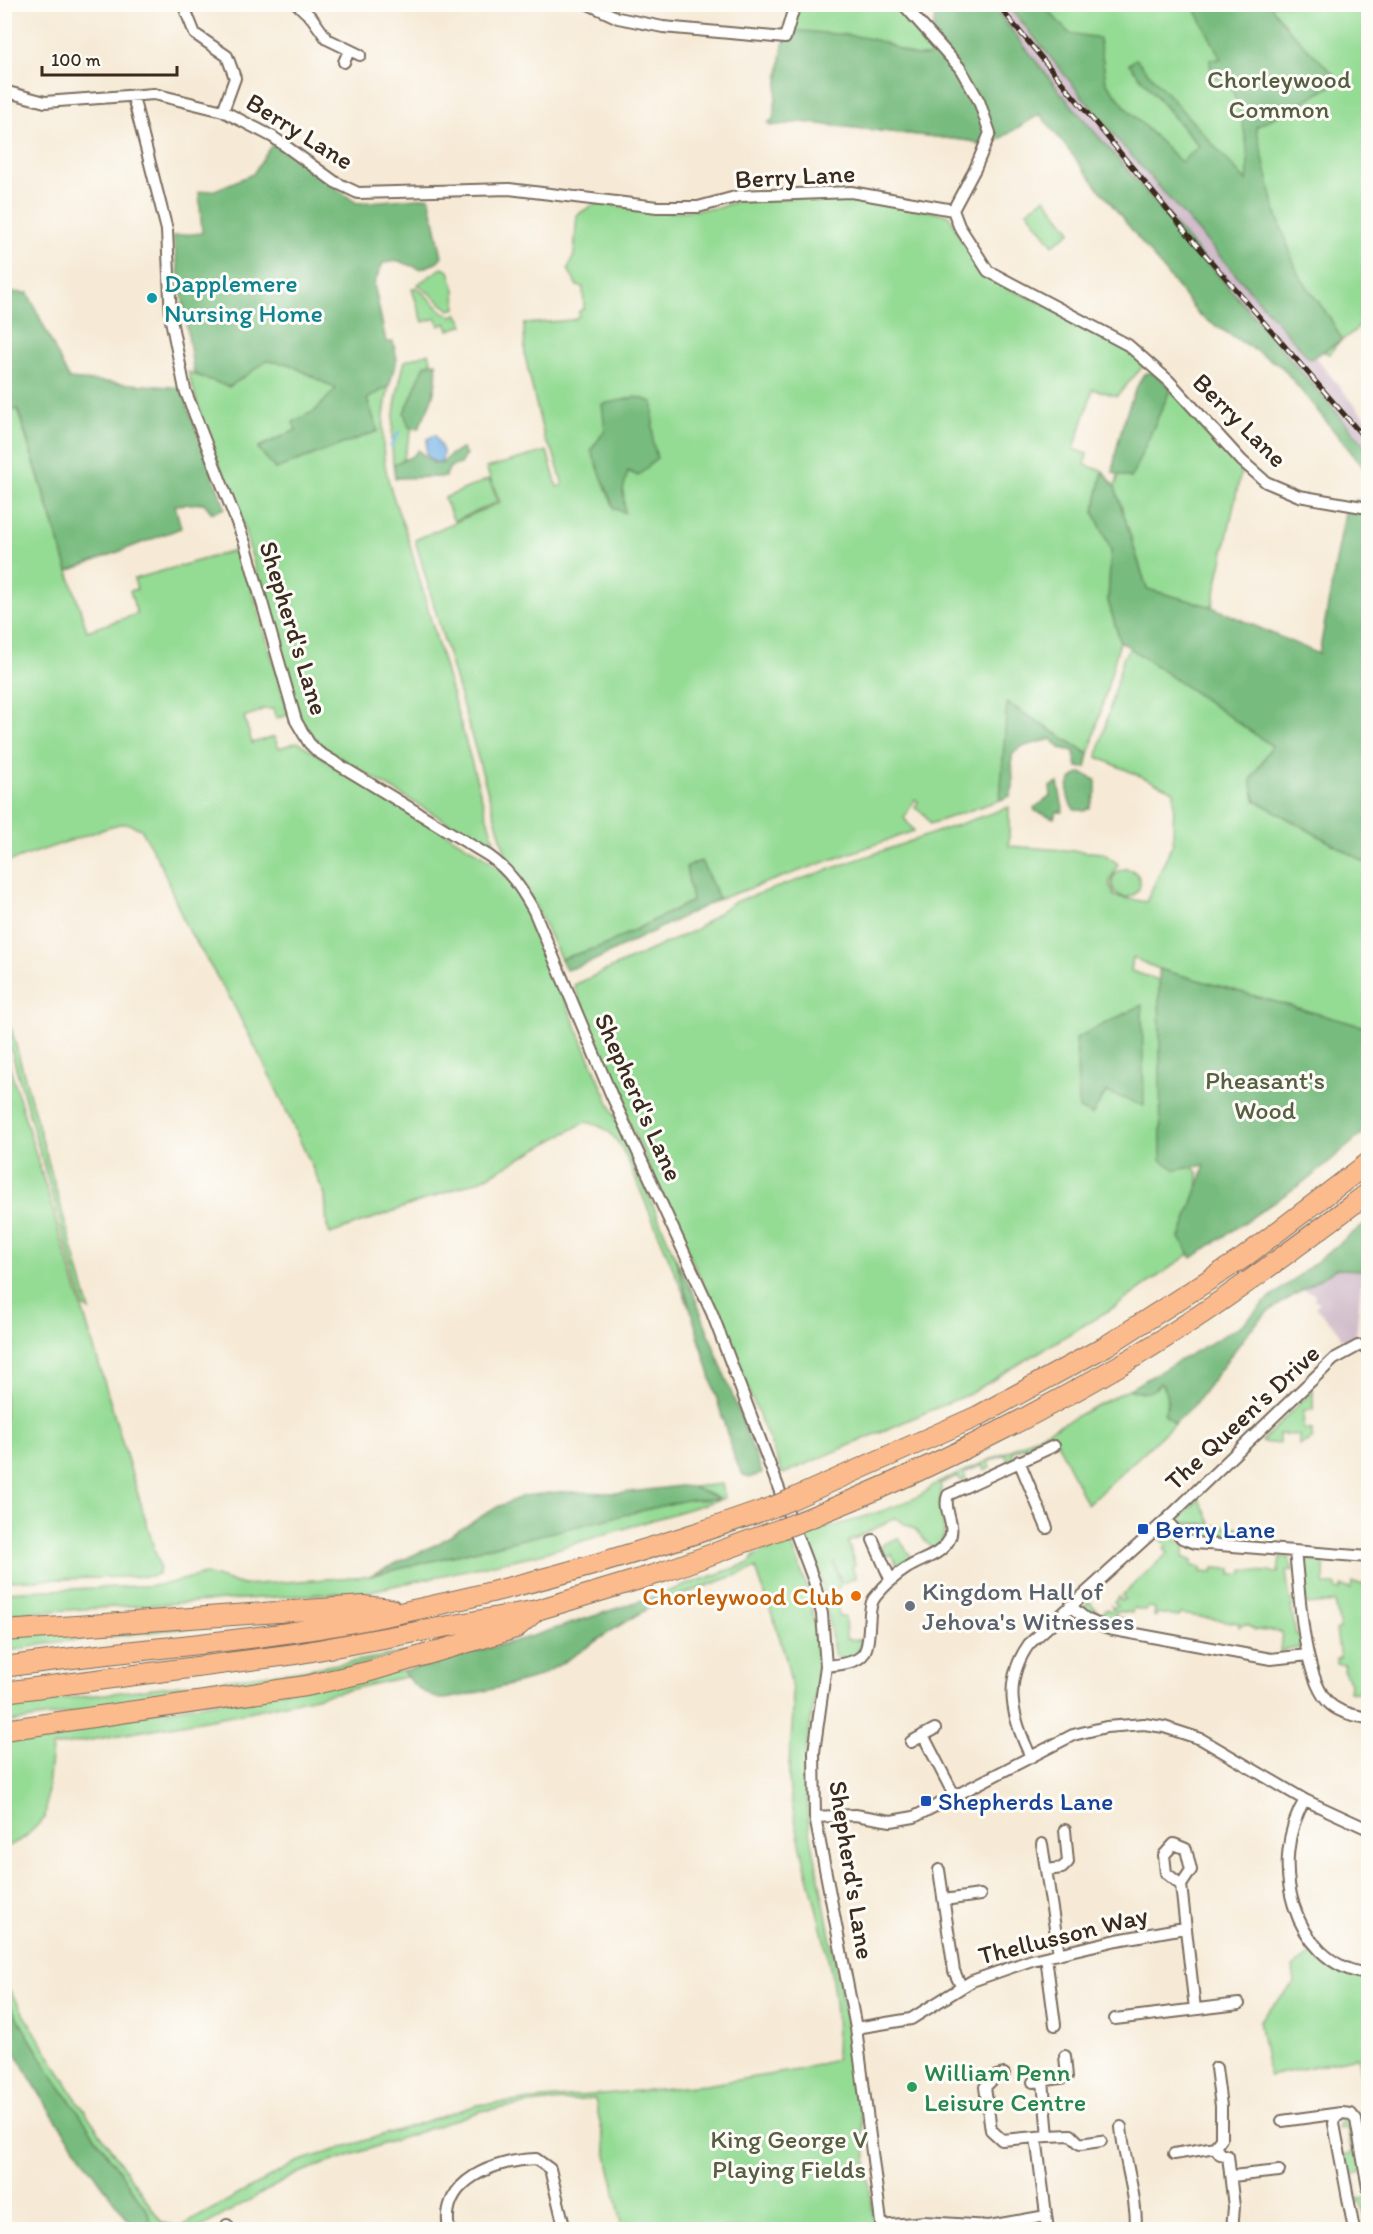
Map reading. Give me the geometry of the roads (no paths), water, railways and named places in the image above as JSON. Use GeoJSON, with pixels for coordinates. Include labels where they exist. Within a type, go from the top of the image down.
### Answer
{"type":"FeatureCollection","features":[{"type":"Feature","properties":{"kind":"highway"},"geometry":{"type":"LineString","coordinates":[[4,1667],[269,1634],[406,1611],[546,1580],[671,1543],[781,1503],[978,1416],[1106,1346],[1242,1258],[1368,1163]]}},
{"type":"Feature","properties":{"kind":"highway"},"geometry":{"type":"LineString","coordinates":[[4,1692],[297,1654],[537,1610],[663,1572],[790,1525],[895,1482],[986,1439],[1123,1364],[1253,1279],[1368,1193]]}},
{"type":"Feature","properties":{"kind":"highway"},"geometry":{"type":"LineString","coordinates":[[4,1631],[364,1606],[406,1611]]}},
{"type":"Feature","properties":{"kind":"highway"},"geometry":{"type":"LineString","coordinates":[[4,1730],[306,1686],[367,1672],[516,1629],[537,1610]]}},
{"type":"Feature","properties":{"kind":"street"},"geometry":{"type":"LineString","coordinates":[[183,4],[195,34],[227,56],[235,78],[224,111]]}},
{"type":"Feature","properties":{"kind":"street"},"geometry":{"type":"LineString","coordinates":[[297,4],[312,18],[327,39],[354,53],[344,62]]}},
{"type":"Feature","properties":{"kind":"street"},"geometry":{"type":"LineString","coordinates":[[588,4],[618,18],[663,27],[785,38],[790,30],[795,4]]}},
{"type":"Feature","properties":{"kind":"street"},"geometry":{"type":"LineString","coordinates":[[903,4],[960,68],[979,101],[990,133],[975,169],[953,210]]}},
{"type":"Feature","properties":{"kind":"street","name":"Berry Lane"},"geometry":{"type":"LineString","coordinates":[[4,91],[45,102],[154,94],[224,111],[273,137],[335,182],[358,192],[509,189],[657,207],[698,207],[739,196],[851,192],[953,210],[959,226],[988,271],[1128,345],[1169,381],[1242,461],[1266,483],[1299,496],[1368,508]]}},
{"type":"Feature","properties":{"kind":"street","name":"Shepherd's Lane"},"geometry":{"type":"LineString","coordinates":[[134,97],[167,230],[171,320],[185,390],[245,543],[296,720],[309,743],[318,752],[489,856],[501,865],[520,887],[534,911],[610,1094],[712,1313],[814,1581],[822,1614],[826,1666],[814,1752],[815,1817],[856,2028],[882,2228]]}},
{"type":"Feature","properties":{"kind":"street","name":"The Queen's Drive"},"geometry":{"type":"LineString","coordinates":[[1031,1757],[1012,1708],[1011,1686],[1029,1644],[1166,1520],[1334,1359],[1358,1346],[1368,1345]]}},
{"type":"Feature","properties":{"kind":"street"},"geometry":{"type":"LineString","coordinates":[[826,1666],[856,1662],[864,1654],[872,1601],[891,1581],[909,1567],[936,1554],[945,1546],[951,1534],[946,1502],[950,1493],[1054,1446]]}},
{"type":"Feature","properties":{"kind":"street"},"geometry":{"type":"LineString","coordinates":[[1019,1461],[1047,1528]]}},
{"type":"Feature","properties":{"kind":"street"},"geometry":{"type":"LineString","coordinates":[[1166,1520],[1182,1538],[1195,1543],[1368,1557]]}},
{"type":"Feature","properties":{"kind":"street"},"geometry":{"type":"LineString","coordinates":[[873,1540],[891,1581]]}},
{"type":"Feature","properties":{"kind":"street"},"geometry":{"type":"LineString","coordinates":[[1295,1552],[1308,1655],[1320,1693],[1331,1706],[1348,1714],[1368,1718]]}},
{"type":"Feature","properties":{"kind":"street"},"geometry":{"type":"LineString","coordinates":[[1070,1606],[1086,1619],[1109,1629],[1271,1659],[1308,1655]]}},
{"type":"Feature","properties":{"kind":"street"},"geometry":{"type":"LineString","coordinates":[[815,1817],[855,1815],[877,1820],[901,1820],[926,1812],[1058,1742],[1090,1730],[1155,1725],[1183,1732],[1218,1748],[1305,1800],[1368,1829]]}},
{"type":"Feature","properties":{"kind":"street"},"geometry":{"type":"LineString","coordinates":[[911,1742],[935,1729]]}},
{"type":"Feature","properties":{"kind":"street"},"geometry":{"type":"LineString","coordinates":[[923,1735],[955,1797]]}},
{"type":"Feature","properties":{"kind":"street"},"geometry":{"type":"LineString","coordinates":[[1305,1800],[1293,1823],[1289,1840],[1289,1863],[1296,1912],[1307,1938],[1324,1955],[1342,1967],[1368,1974]]}},
{"type":"Feature","properties":{"kind":"street"},"geometry":{"type":"LineString","coordinates":[[1047,1870],[1062,1868],[1068,1862],[1065,1830]]}},
{"type":"Feature","properties":{"kind":"street"},"geometry":{"type":"LineString","coordinates":[[1042,1844],[1059,1954]]}},
{"type":"Feature","properties":{"kind":"street"},"geometry":{"type":"LineString","coordinates":[[939,1870],[954,1971],[962,1986]]}},
{"type":"Feature","properties":{"kind":"street","name":"Thellusson Way"},"geometry":{"type":"LineString","coordinates":[[1181,1885],[1186,1913],[1184,1928],[1195,2009]]}},
{"type":"Feature","properties":{"kind":"street"},"geometry":{"type":"LineString","coordinates":[[945,1900],[980,1895]]}},
{"type":"Feature","properties":{"kind":"street","name":"Thellusson Way"},"geometry":{"type":"LineString","coordinates":[[856,2028],[911,2019],[962,1986],[987,1974],[1117,1940],[1184,1928]]}},
{"type":"Feature","properties":{"kind":"street"},"geometry":{"type":"LineString","coordinates":[[1046,1957],[1054,2025]]}},
{"type":"Feature","properties":{"kind":"street"},"geometry":{"type":"LineString","coordinates":[[1115,2019],[1239,2004]]}},
{"type":"Feature","properties":{"kind":"street"},"geometry":{"type":"LineString","coordinates":[[1048,2229],[1038,2082],[1067,2077],[1065,2056]]}},
{"type":"Feature","properties":{"kind":"street"},"geometry":{"type":"LineString","coordinates":[[1216,2068],[1221,2106],[1218,2143],[1221,2154],[1228,2156],[1232,2176],[1234,2208],[1232,2229]]}},
{"type":"Feature","properties":{"kind":"street"},"geometry":{"type":"LineString","coordinates":[[1004,2073],[996,2076],[986,2087],[993,2134],[1002,2140],[1071,2135],[1080,2144],[1101,2141]]}},
{"type":"Feature","properties":{"kind":"street"},"geometry":{"type":"LineString","coordinates":[[1282,2121],[1342,2113],[1351,2114],[1356,2120],[1368,2188]]}},
{"type":"Feature","properties":{"kind":"street"},"geometry":{"type":"LineString","coordinates":[[1342,2113],[1335,2118],[1334,2124],[1354,2229]]}},
{"type":"Feature","properties":{"kind":"street"},"geometry":{"type":"LineString","coordinates":[[1121,2127],[1126,2169],[1135,2203],[1136,2229]]}},
{"type":"Feature","properties":{"kind":"street"},"geometry":{"type":"LineString","coordinates":[[1174,2154],[1218,2143]]}},
{"type":"Feature","properties":{"kind":"street"},"geometry":{"type":"LineString","coordinates":[[449,2229],[449,2209],[454,2193],[466,2180],[487,2170],[536,2159],[550,2169],[565,2229]]}},
{"type":"Feature","properties":{"kind":"street"},"geometry":{"type":"LineString","coordinates":[[1232,2176],[1279,2171]]}},
{"type":"Feature","properties":{"kind":"street"},"geometry":{"type":"LineString","coordinates":[[882,2228],[924,2222],[949,2227],[989,2226],[1046,2216]]}},
{"type":"Feature","properties":{"kind":"water"},"geometry":{"type":"Polygon","coordinates":[[[435,435],[443,451],[442,462],[434,462],[426,454],[427,439],[435,435]]]}},
{"type":"Feature","properties":{"kind":"waterway"},"geometry":{"type":"LineString","coordinates":[[391,446],[399,432]]}},
{"type":"Feature","properties":{"kind":"railway"},"geometry":{"type":"LineString","coordinates":[[997,4],[1190,237],[1368,442]]}},
{"type":"Feature","properties":{"kind":"place","name":"Dapplemere Nursing Home"},"geometry":{"type":"Point","coordinates":[152,298]}},
{"type":"Feature","properties":{"kind":"place","name":"Berry Lane"},"geometry":{"type":"Point","coordinates":[1143,1529]}},
{"type":"Feature","properties":{"kind":"place","name":"Chorleywood Club"},"geometry":{"type":"Point","coordinates":[856,1596]}},
{"type":"Feature","properties":{"kind":"place","name":"Kingdom Hall of Jehova's Witnesses"},"geometry":{"type":"Point","coordinates":[910,1606]}},
{"type":"Feature","properties":{"kind":"place","name":"Shepherds Lane"},"geometry":{"type":"Point","coordinates":[926,1801]}},
{"type":"Feature","properties":{"kind":"place","name":"William Penn Leisure Centre"},"geometry":{"type":"Point","coordinates":[912,2087]}},
{"type":"Feature","properties":{"kind":"park label","name":"Chorleywood Common"},"geometry":{"type":"Point","coordinates":[1279,94]}},
{"type":"Feature","properties":{"kind":"park label","name":"Pheasant's Wood"},"geometry":{"type":"Point","coordinates":[1265,1095]}},
{"type":"Feature","properties":{"kind":"park label","name":"King George V Playing Fields"},"geometry":{"type":"Point","coordinates":[789,2154]}}]}
